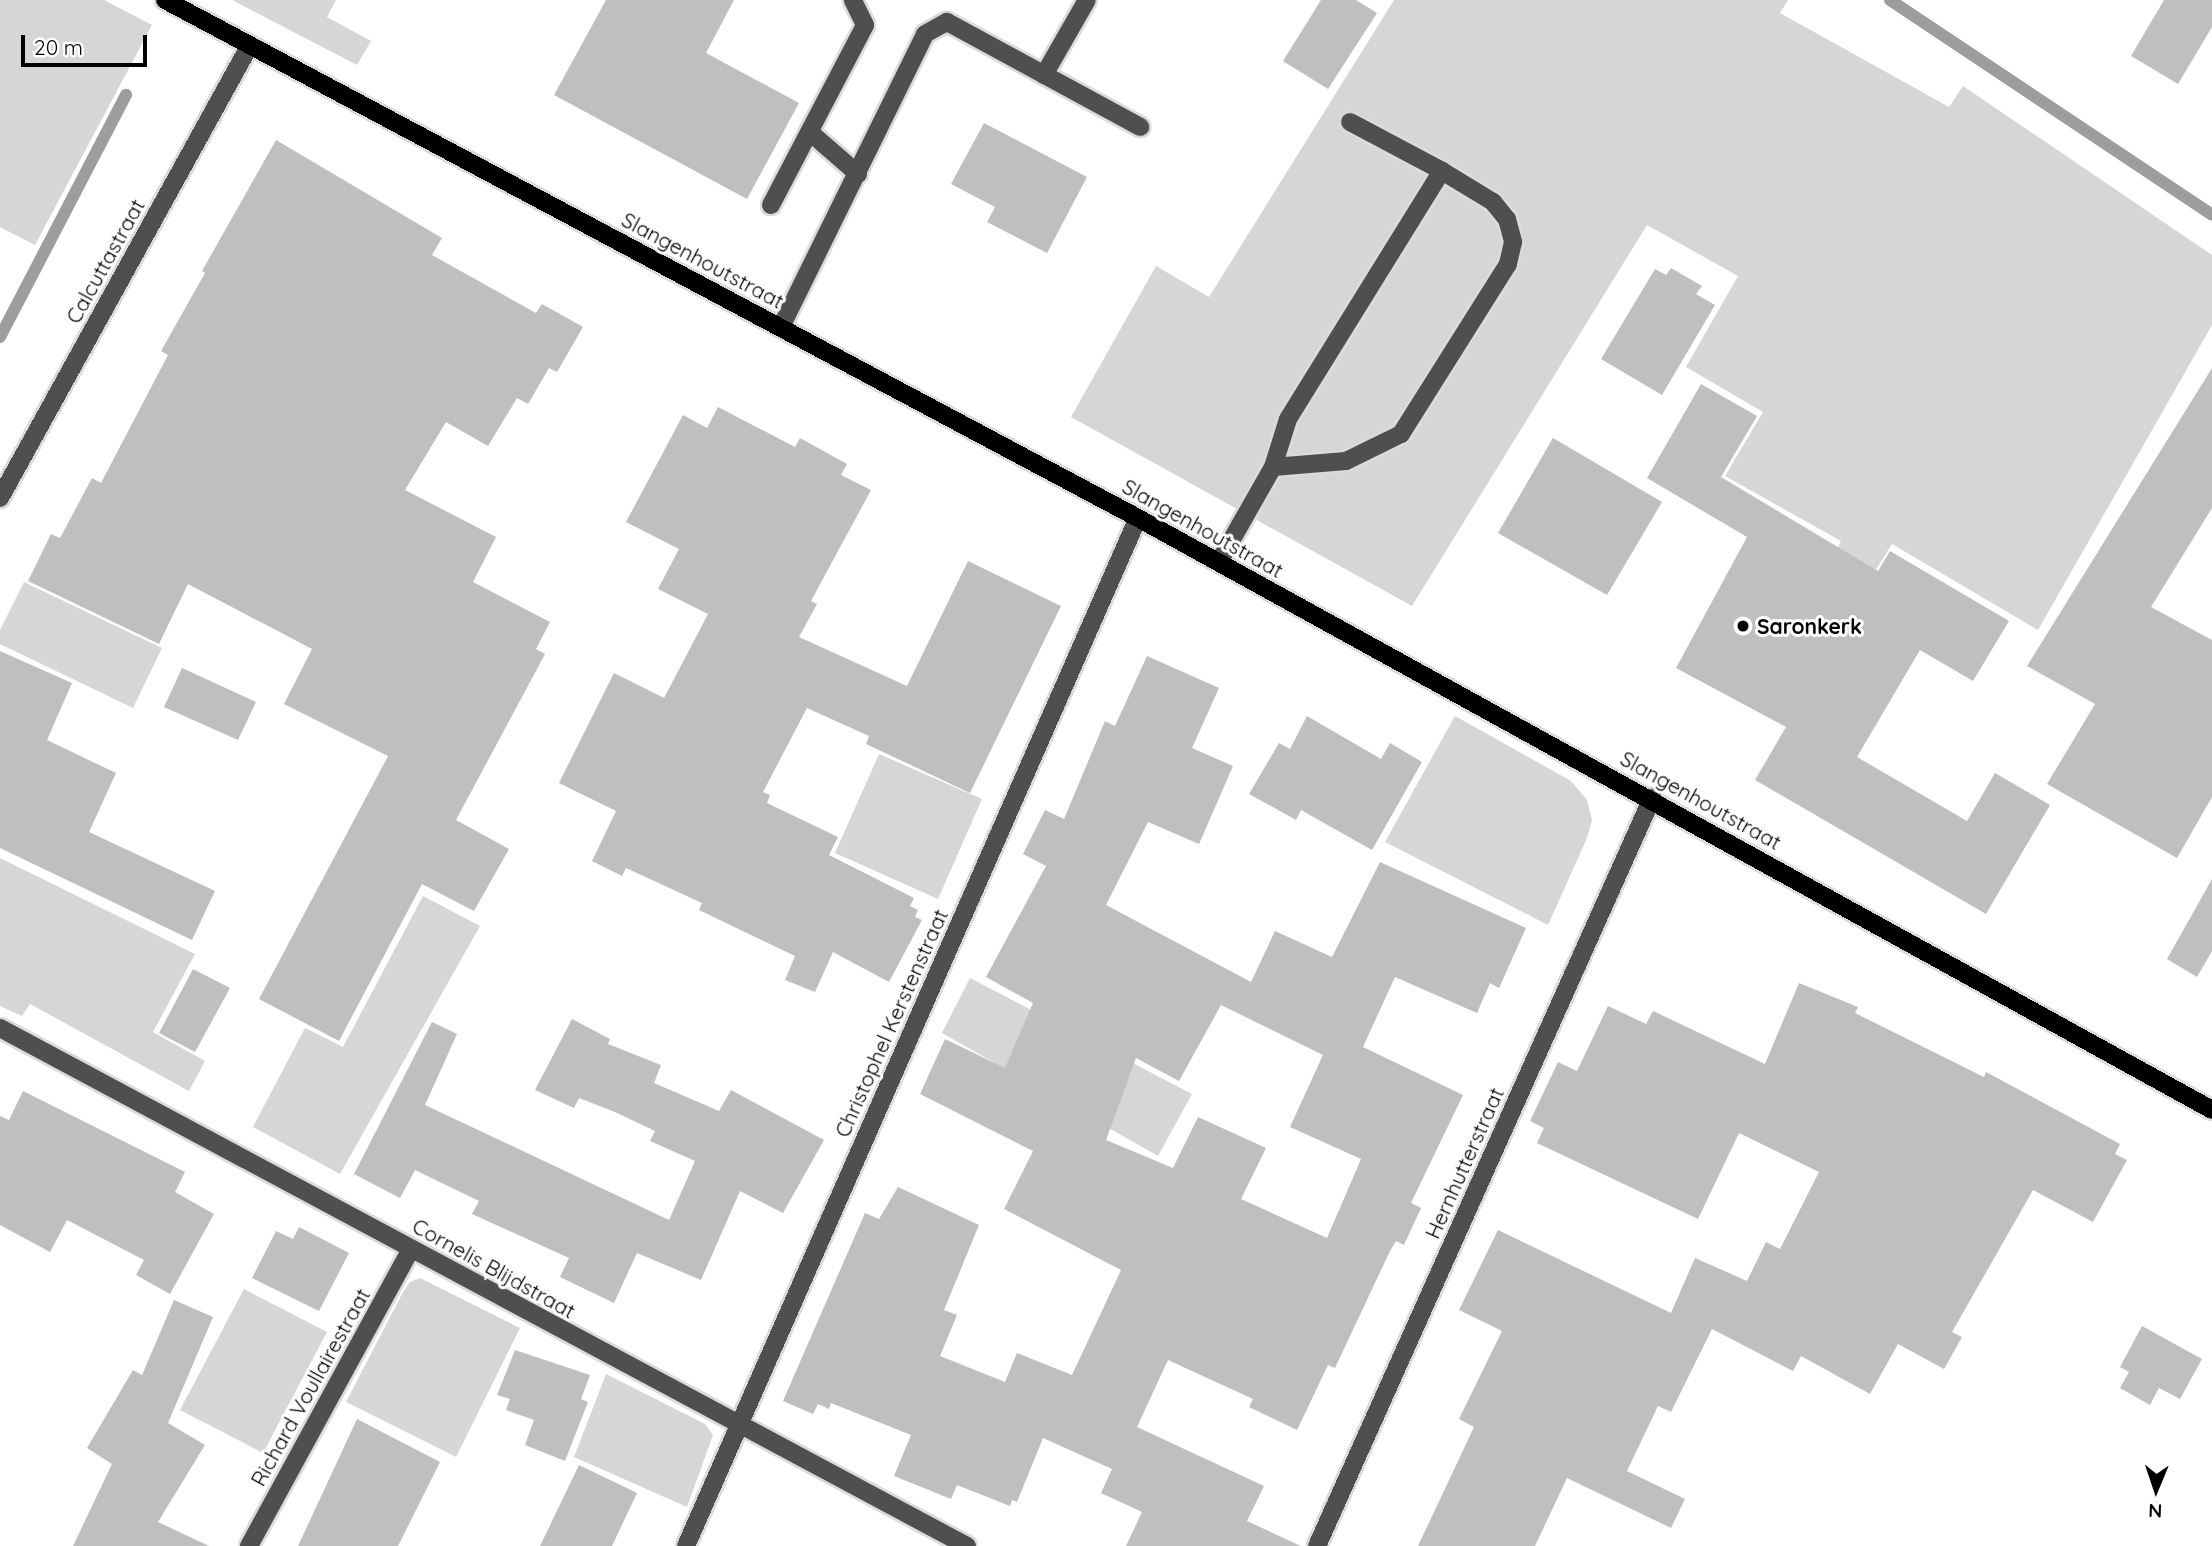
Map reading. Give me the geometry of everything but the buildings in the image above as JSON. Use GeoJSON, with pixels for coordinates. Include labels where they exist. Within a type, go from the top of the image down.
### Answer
{"type":"FeatureCollection","features":[{"type":"Feature","properties":{"kind":"main road","name":"Slangenhoutstraat"},"geometry":{"type":"LineString","coordinates":[[165,0],[1139,518],[1652,798],[2212,1110]]}},
{"type":"Feature","properties":{"kind":"street"},"geometry":{"type":"LineString","coordinates":[[771,205],[812,134],[865,24],[853,0]]}},
{"type":"Feature","properties":{"kind":"street"},"geometry":{"type":"LineString","coordinates":[[1044,75],[1087,0]]}},
{"type":"Feature","properties":{"kind":"street"},"geometry":{"type":"LineString","coordinates":[[780,327],[925,34],[947,22],[1140,127]]}},
{"type":"Feature","properties":{"kind":"street","name":"Calcuttastraat"},"geometry":{"type":"LineString","coordinates":[[0,498],[250,45]]}},
{"type":"Feature","properties":{"kind":"street"},"geometry":{"type":"LineString","coordinates":[[1273,467],[1346,461],[1401,434],[1508,264],[1513,242],[1507,219],[1493,202],[1442,171],[1350,122]]}},
{"type":"Feature","properties":{"kind":"street"},"geometry":{"type":"LineString","coordinates":[[812,134],[858,174]]}},
{"type":"Feature","properties":{"kind":"street"},"geometry":{"type":"LineString","coordinates":[[1219,562],[1273,467],[1288,419],[1442,171]]}},
{"type":"Feature","properties":{"kind":"street","name":"Christophel Kerstenstraat"},"geometry":{"type":"LineString","coordinates":[[686,1546],[1139,518]]}},
{"type":"Feature","properties":{"kind":"street","name":"Hernhutterstraat"},"geometry":{"type":"LineString","coordinates":[[1317,1546],[1652,798]]}},
{"type":"Feature","properties":{"kind":"street","name":"Cornelis Blijdstraat"},"geometry":{"type":"LineString","coordinates":[[0,1028],[738,1427],[967,1546]]}},
{"type":"Feature","properties":{"kind":"street","name":"Richard Voullairestraat"},"geometry":{"type":"LineString","coordinates":[[249,1546],[411,1249]]}},
{"type":"Feature","properties":{"kind":"shaded area"},"geometry":{"type":"Polygon","coordinates":[[[0,0],[104,0],[152,25],[35,245],[0,227],[0,0]]]}},
{"type":"Feature","properties":{"kind":"shaded area"},"geometry":{"type":"Polygon","coordinates":[[[232,0],[336,0],[327,17],[371,41],[357,65],[232,0]]]}},
{"type":"Feature","properties":{"kind":"shaded area"},"geometry":{"type":"Polygon","coordinates":[[[1394,0],[1788,0],[1780,13],[1949,107],[1963,86],[2212,255],[2212,325],[2038,630],[1892,544],[1872,576],[1833,557],[1841,541],[1725,476],[1763,412],[1686,367],[1738,276],[1647,225],[1412,606],[1071,417],[1156,266],[1209,297],[1394,0]]]}},
{"type":"Feature","properties":{"kind":"shaded area"},"geometry":{"type":"Polygon","coordinates":[[[24,582],[162,648],[133,708],[0,644],[0,630],[24,582]]]}},
{"type":"Feature","properties":{"kind":"shaded area"},"geometry":{"type":"Polygon","coordinates":[[[1455,716],[1571,781],[1587,800],[1592,820],[1587,838],[1548,925],[1385,842],[1455,716]]]}},
{"type":"Feature","properties":{"kind":"shaded area"},"geometry":{"type":"Polygon","coordinates":[[[879,754],[982,799],[938,899],[835,853],[879,754]]]}},
{"type":"Feature","properties":{"kind":"shaded area"},"geometry":{"type":"Polygon","coordinates":[[[0,858],[195,954],[153,1032],[205,1061],[189,1091],[30,1004],[22,1016],[0,1006],[0,858]]]}},
{"type":"Feature","properties":{"kind":"shaded area"},"geometry":{"type":"Polygon","coordinates":[[[423,896],[480,926],[340,1174],[253,1127],[305,1028],[343,1047],[423,896]]]}},
{"type":"Feature","properties":{"kind":"shaded area"},"geometry":{"type":"Polygon","coordinates":[[[970,978],[1192,1094],[1158,1156],[942,1033],[970,978]]]}},
{"type":"Feature","properties":{"kind":"shaded area"},"geometry":{"type":"Polygon","coordinates":[[[420,1278],[520,1328],[456,1457],[346,1402],[402,1294],[410,1282],[420,1278]]]}},
{"type":"Feature","properties":{"kind":"shaded area"},"geometry":{"type":"Polygon","coordinates":[[[244,1289],[327,1332],[263,1453],[180,1410],[244,1289]]]}},
{"type":"Feature","properties":{"kind":"shaded area"},"geometry":{"type":"Polygon","coordinates":[[[606,1374],[705,1424],[713,1435],[687,1507],[574,1457],[606,1374]]]}},
{"type":"Feature","properties":{"kind":"waterway"},"geometry":{"type":"LineString","coordinates":[[1890,0],[2212,215]]}},
{"type":"Feature","properties":{"kind":"waterway"},"geometry":{"type":"LineString","coordinates":[[0,337],[126,95]]}},
{"type":"Feature","properties":{"kind":"place","name":"Saronkerk"},"geometry":{"type":"Point","coordinates":[1743,626]}}]}
